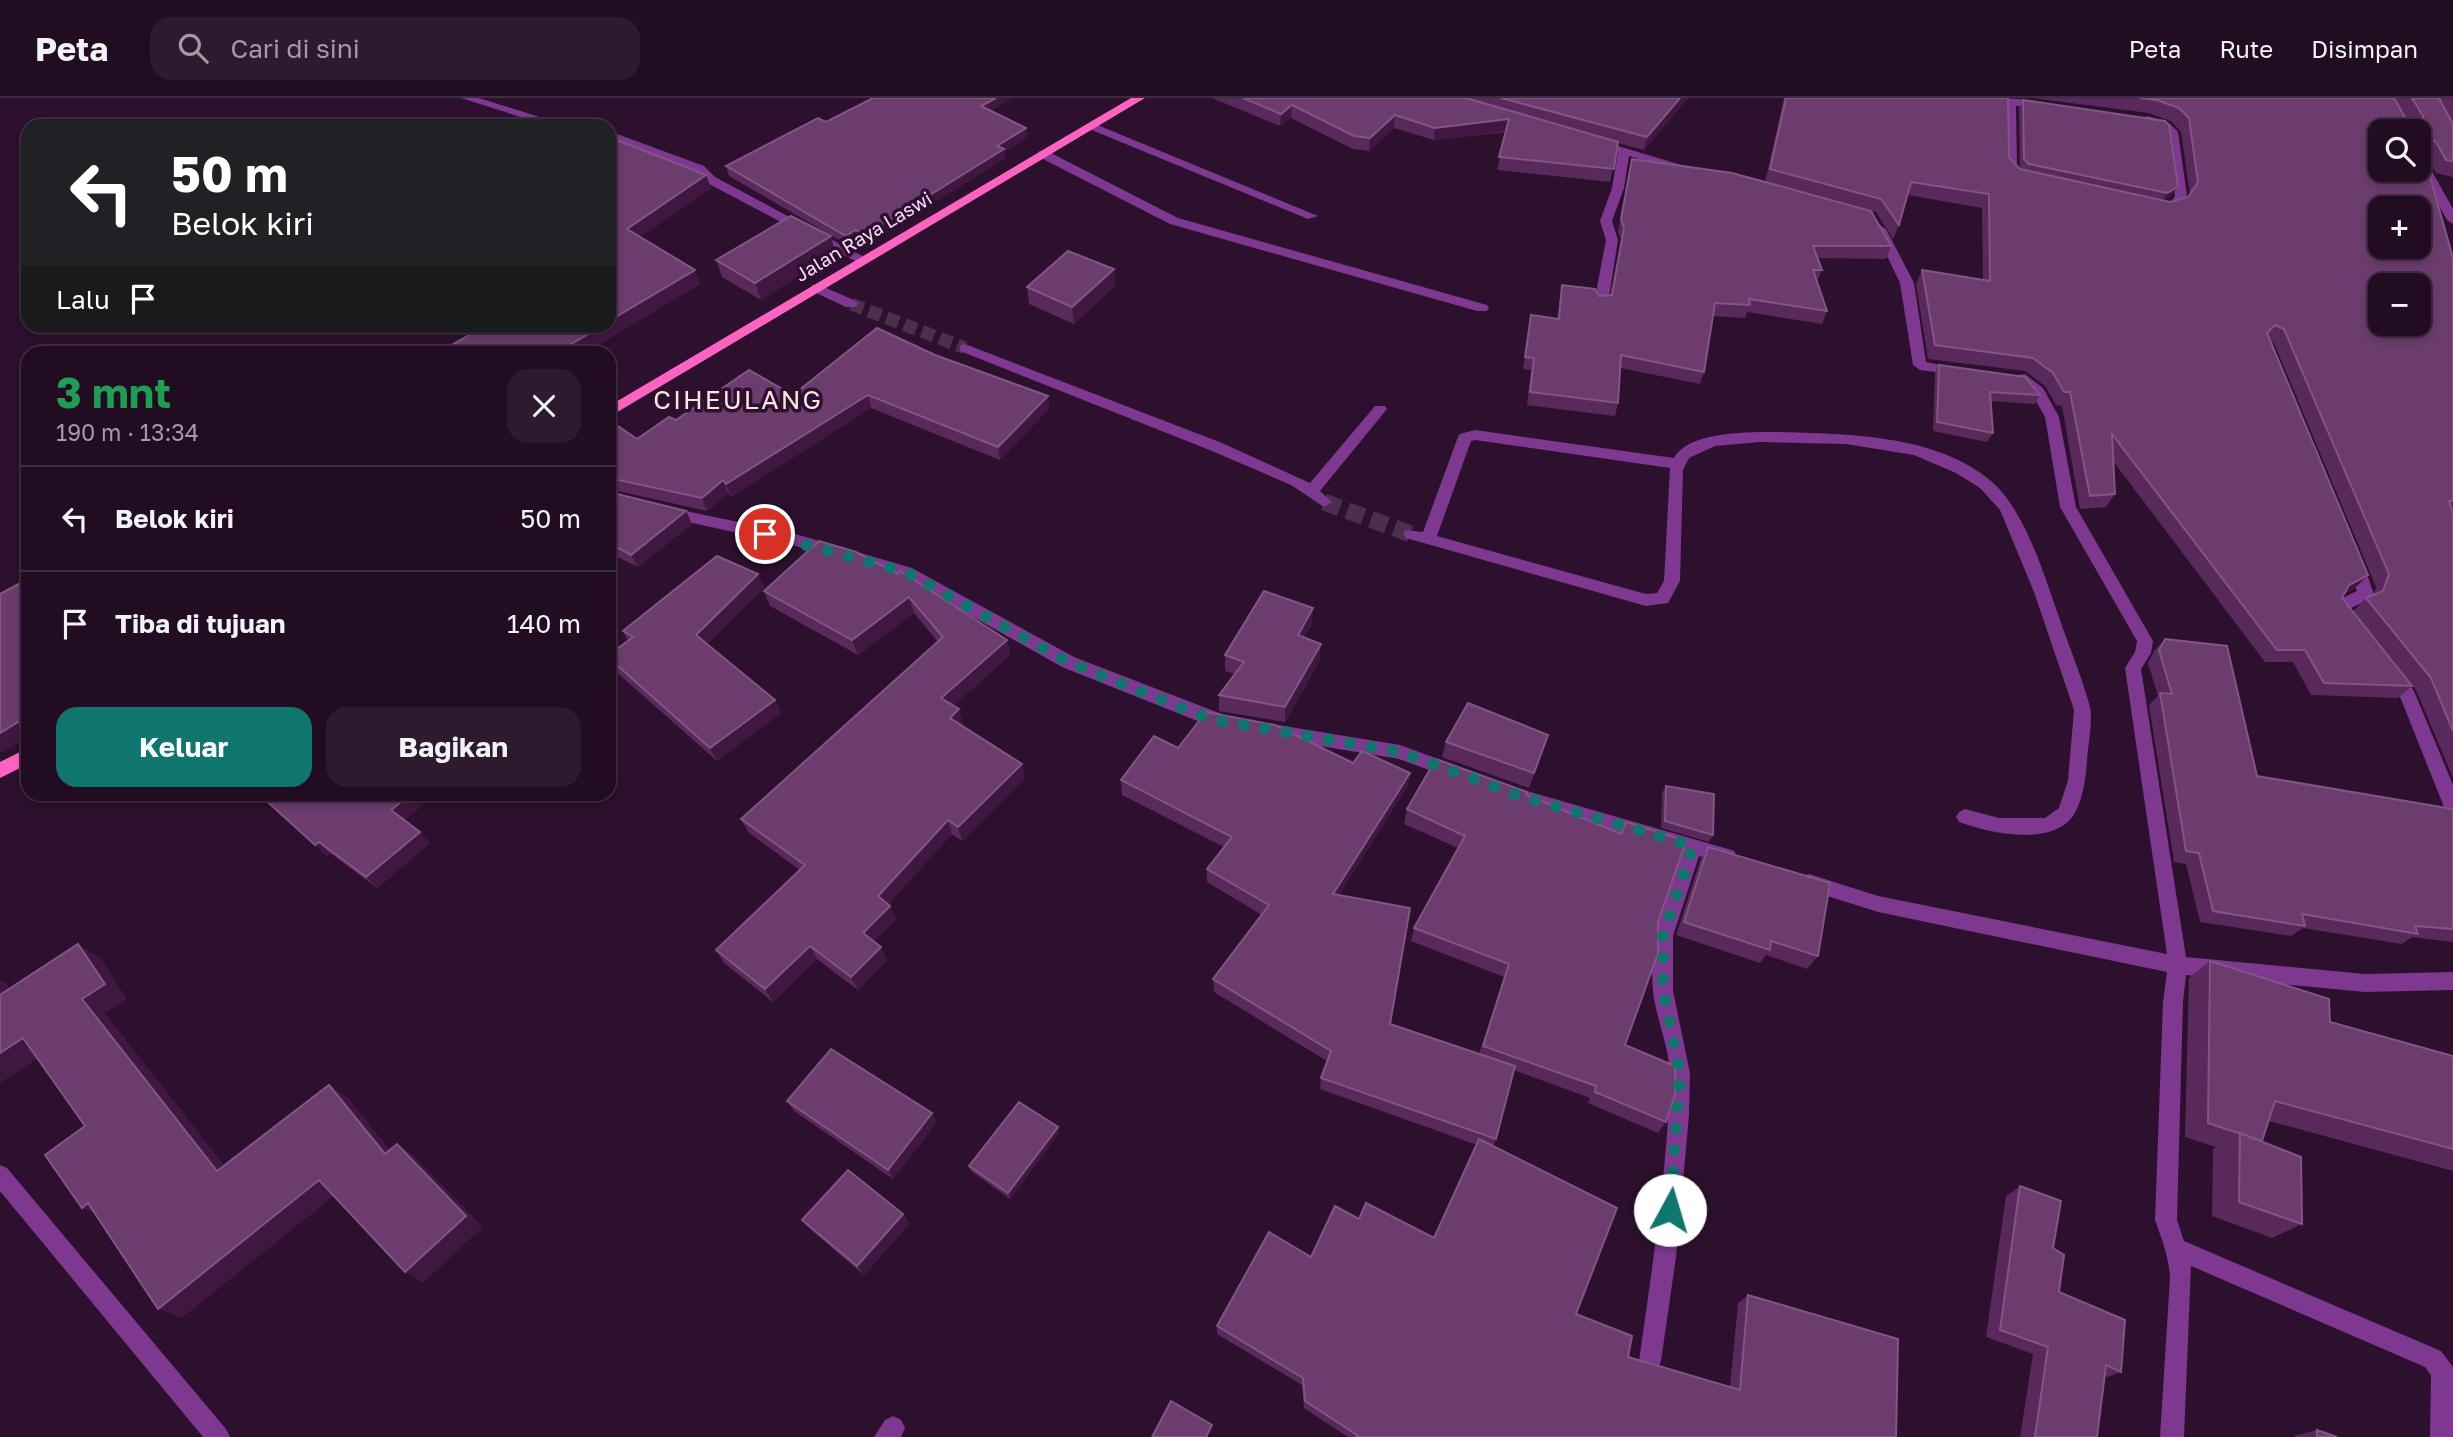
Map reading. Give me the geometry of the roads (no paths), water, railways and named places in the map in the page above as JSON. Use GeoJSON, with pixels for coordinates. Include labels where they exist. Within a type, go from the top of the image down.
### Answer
{"type":"FeatureCollection","features":[{"type":"Feature","properties":{"kind":"main road","name":"Jalan Raya Laswi"},"geometry":{"type":"LineString","coordinates":[[616,408],[1139,98]]}},
{"type":"Feature","properties":{"kind":"main road"},"geometry":{"type":"LineString","coordinates":[[0,771],[21,759]]}},
{"type":"Feature","properties":{"kind":"street"},"geometry":{"type":"LineString","coordinates":[[467,98],[538,119]]}},
{"type":"Feature","properties":{"kind":"street"},"geometry":{"type":"LineString","coordinates":[[1985,98],[2061,108]]}},
{"type":"Feature","properties":{"kind":"street"},"geometry":{"type":"LineString","coordinates":[[2010,101],[2011,170],[2020,178],[2035,184]]}},
{"type":"Feature","properties":{"kind":"street"},"geometry":{"type":"LineString","coordinates":[[2136,118],[2165,125],[2172,132],[2181,196],[2175,205],[2162,209],[2149,207]]}},
{"type":"Feature","properties":{"kind":"street"},"geometry":{"type":"LineString","coordinates":[[1091,126],[1312,216]]}},
{"type":"Feature","properties":{"kind":"street"},"geometry":{"type":"LineString","coordinates":[[616,138],[700,169],[711,180],[864,260]]}},
{"type":"Feature","properties":{"kind":"street"},"geometry":{"type":"LineString","coordinates":[[1574,138],[1704,174]]}},
{"type":"Feature","properties":{"kind":"street"},"geometry":{"type":"LineString","coordinates":[[1601,303],[1612,240],[1606,221],[1618,188],[1624,152]]}},
{"type":"Feature","properties":{"kind":"street"},"geometry":{"type":"LineString","coordinates":[[1044,154],[1174,221],[1482,308]]}},
{"type":"Feature","properties":{"kind":"street"},"geometry":{"type":"LineString","coordinates":[[2431,180],[2453,220]]}},
{"type":"Feature","properties":{"kind":"street"},"geometry":{"type":"LineString","coordinates":[[1871,218],[1885,234],[1908,283],[1920,365],[1979,375]]}},
{"type":"Feature","properties":{"kind":"street"},"geometry":{"type":"LineString","coordinates":[[817,288],[851,304]]}},
{"type":"Feature","properties":{"kind":"street"},"geometry":{"type":"LineString","coordinates":[[965,348],[1217,447],[1296,481],[1324,502]]}},
{"type":"Feature","properties":{"kind":"street"},"geometry":{"type":"LineString","coordinates":[[2002,377],[2025,379],[2038,391],[2052,417],[2068,507],[2145,640],[2143,653],[2133,668],[2178,965],[2173,1002],[2166,1220],[2173,1247],[2180,1260],[2181,1278],[2172,1437]]}},
{"type":"Feature","properties":{"kind":"street"},"geometry":{"type":"LineString","coordinates":[[1310,493],[1380,409]]}},
{"type":"Feature","properties":{"kind":"street"},"geometry":{"type":"LineString","coordinates":[[1428,539],[1465,437],[1475,435],[1679,464]]}},
{"type":"Feature","properties":{"kind":"street"},"geometry":{"type":"LineString","coordinates":[[1411,534],[1646,600],[1662,599],[1672,581],[1679,464],[1682,455],[1712,441],[1760,437],[1846,439],[1917,450],[1961,469],[1985,484],[2007,507],[2042,592],[2082,710],[2077,780],[2066,812],[2048,826],[1999,826],[1965,817]]}},
{"type":"Feature","properties":{"kind":"street"},"geometry":{"type":"LineString","coordinates":[[646,507],[792,540],[906,572],[1068,662],[1210,719],[1400,752],[1472,778]]}},
{"type":"Feature","properties":{"kind":"street"},"geometry":{"type":"LineString","coordinates":[[2345,537],[2366,588],[2363,597],[2340,606],[2342,616],[2355,631]]}},
{"type":"Feature","properties":{"kind":"street"},"geometry":{"type":"LineString","coordinates":[[2383,661],[2406,691],[2453,807]]}},
{"type":"Feature","properties":{"kind":"street"},"geometry":{"type":"LineString","coordinates":[[1508,791],[1746,863]]}},
{"type":"Feature","properties":{"kind":"street"},"geometry":{"type":"LineString","coordinates":[[1650,1362],[1665,1257],[1679,1115],[1680,1073],[1663,991],[1663,936],[1693,846]]}},
{"type":"Feature","properties":{"kind":"street"},"geometry":{"type":"LineString","coordinates":[[1785,875],[1878,904],[2178,965],[2365,983],[2453,981]]}},
{"type":"Feature","properties":{"kind":"street"},"geometry":{"type":"LineString","coordinates":[[0,1175],[218,1437]]}},
{"type":"Feature","properties":{"kind":"street"},"geometry":{"type":"LineString","coordinates":[[2173,1247],[2433,1359],[2443,1371],[2442,1437]]}},
{"type":"Feature","properties":{"kind":"tunnel"},"geometry":{"type":"LineString","coordinates":[[851,304],[965,348]]}},
{"type":"Feature","properties":{"kind":"tunnel"},"geometry":{"type":"LineString","coordinates":[[1324,502],[1411,534]]}},
{"type":"Feature","properties":{"kind":"district","name":"CIHEULANG"},"geometry":{"type":"Point","coordinates":[738,399]}}]}
